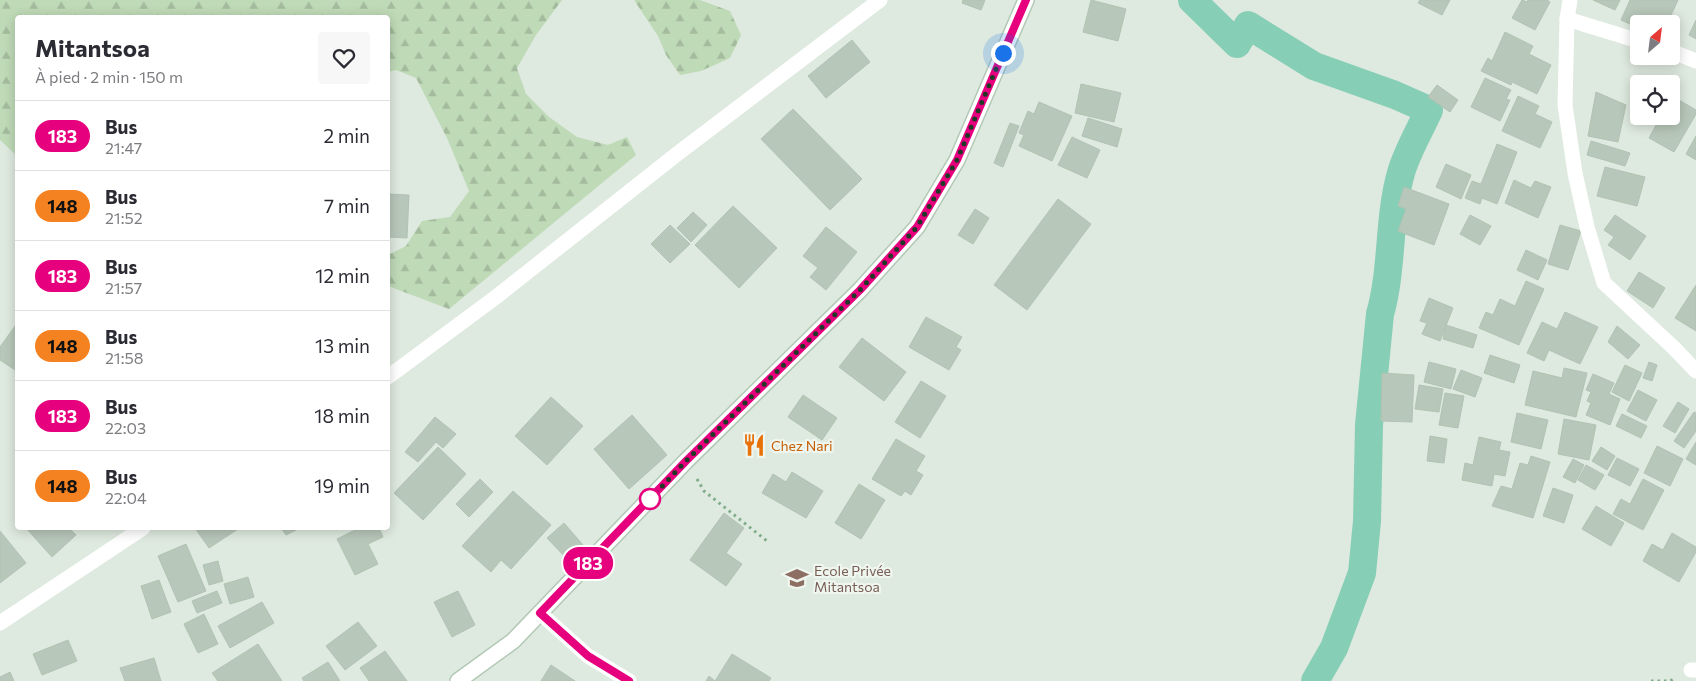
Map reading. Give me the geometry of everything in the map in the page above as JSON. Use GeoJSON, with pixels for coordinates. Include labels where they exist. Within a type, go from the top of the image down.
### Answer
{"type":"FeatureCollection","features":[{"type":"Feature","properties":{"kind":"street"},"geometry":{"type":"LineString","coordinates":[[390,376],[496,297],[677,154],[880,0]]}},
{"type":"Feature","properties":{"kind":"street"},"geometry":{"type":"LineString","coordinates":[[458,681],[513,641],[686,461],[860,290],[917,227],[957,160],[1026,0]]}},
{"type":"Feature","properties":{"kind":"street"},"geometry":{"type":"LineString","coordinates":[[1570,0],[1567,19],[1565,105],[1575,173],[1587,227],[1604,283],[1696,371]]}},
{"type":"Feature","properties":{"kind":"street"},"geometry":{"type":"LineString","coordinates":[[1567,19],[1630,38]]}},
{"type":"Feature","properties":{"kind":"street"},"geometry":{"type":"LineString","coordinates":[[1680,55],[1696,61]]}},
{"type":"Feature","properties":{"kind":"street"},"geometry":{"type":"LineString","coordinates":[[0,623],[140,530]]}},
{"type":"Feature","properties":{"kind":"street"},"geometry":{"type":"LineString","coordinates":[[540,613],[588,656],[629,681]]}},
{"type":"Feature","properties":{"kind":"path"},"geometry":{"type":"LineString","coordinates":[[704,491],[767,541]]}},
{"type":"Feature","properties":{"kind":"green space"},"geometry":{"type":"Polygon","coordinates":[[[0,0],[562,0],[536,35],[517,68],[526,94],[549,117],[577,137],[608,145],[627,137],[636,155],[449,309],[390,287],[390,254],[406,246],[422,221],[450,217],[469,191],[447,138],[416,78],[396,70],[390,72],[390,15],[15,15],[15,154],[0,140],[0,0]]]}},
{"type":"Feature","properties":{"kind":"green space"},"geometry":{"type":"Polygon","coordinates":[[[634,0],[700,0],[730,11],[741,35],[730,58],[701,71],[680,75],[666,55],[658,36],[634,0]]]}},
{"type":"Feature","properties":{"kind":"building"},"geometry":{"type":"Polygon","coordinates":[[[963,0],[985,0],[981,10],[962,3],[963,0]]]}},
{"type":"Feature","properties":{"kind":"building"},"geometry":{"type":"Polygon","coordinates":[[[1091,0],[1126,9],[1118,41],[1083,32],[1091,0]]]}},
{"type":"Feature","properties":{"kind":"building"},"geometry":{"type":"Polygon","coordinates":[[[1420,0],[1450,0],[1442,15],[1418,3],[1420,0]]]}},
{"type":"Feature","properties":{"kind":"building"},"geometry":{"type":"Polygon","coordinates":[[[1522,0],[1527,2],[1528,0],[1547,0],[1550,2],[1535,30],[1512,18],[1522,0]]]}},
{"type":"Feature","properties":{"kind":"building"},"geometry":{"type":"Polygon","coordinates":[[[1593,0],[1620,0],[1615,10],[1593,0]]]}},
{"type":"Feature","properties":{"kind":"building"},"geometry":{"type":"Polygon","coordinates":[[[1630,0],[1678,0],[1671,15],[1630,15],[1630,24],[1621,20],[1630,0]]]}},
{"type":"Feature","properties":{"kind":"building"},"geometry":{"type":"Polygon","coordinates":[[[1696,20],[1696,39],[1689,35],[1696,20]]]}},
{"type":"Feature","properties":{"kind":"building"},"geometry":{"type":"Polygon","coordinates":[[[1505,32],[1533,46],[1529,54],[1551,65],[1537,94],[1512,82],[1511,85],[1481,71],[1488,58],[1492,61],[1505,32]]]}},
{"type":"Feature","properties":{"kind":"building"},"geometry":{"type":"Polygon","coordinates":[[[852,40],[870,62],[826,98],[808,76],[852,40]]]}},
{"type":"Feature","properties":{"kind":"building"},"geometry":{"type":"Polygon","coordinates":[[[1485,78],[1511,90],[1506,99],[1510,100],[1500,121],[1471,107],[1485,78]]]}},
{"type":"Feature","properties":{"kind":"building"},"geometry":{"type":"Polygon","coordinates":[[[1081,84],[1121,93],[1114,122],[1075,113],[1081,84]]]}},
{"type":"Feature","properties":{"kind":"building"},"geometry":{"type":"Polygon","coordinates":[[[1437,85],[1458,100],[1450,112],[1428,97],[1437,85]]]}},
{"type":"Feature","properties":{"kind":"building"},"geometry":{"type":"Polygon","coordinates":[[[1596,92],[1626,105],[1618,142],[1588,136],[1596,92]]]}},
{"type":"Feature","properties":{"kind":"building"},"geometry":{"type":"Polygon","coordinates":[[[1518,96],[1539,106],[1535,114],[1552,122],[1540,148],[1502,131],[1518,96]]]}},
{"type":"Feature","properties":{"kind":"building"},"geometry":{"type":"Polygon","coordinates":[[[1680,101],[1696,110],[1696,114],[1674,152],[1649,138],[1656,125],[1680,125],[1680,101]]]}},
{"type":"Feature","properties":{"kind":"building"},"geometry":{"type":"Polygon","coordinates":[[[1039,102],[1072,116],[1052,161],[1019,146],[1024,135],[1019,133],[1028,111],[1034,114],[1039,102]]]}},
{"type":"Feature","properties":{"kind":"building"},"geometry":{"type":"Polygon","coordinates":[[[793,109],[862,179],[830,210],[761,139],[793,109]]]}},
{"type":"Feature","properties":{"kind":"building"},"geometry":{"type":"Polygon","coordinates":[[[1088,118],[1122,129],[1117,147],[1082,136],[1088,118]]]}},
{"type":"Feature","properties":{"kind":"building"},"geometry":{"type":"Polygon","coordinates":[[[1010,123],[1019,126],[1003,167],[994,163],[1010,123]]]}},
{"type":"Feature","properties":{"kind":"building"},"geometry":{"type":"Polygon","coordinates":[[[1696,136],[1696,160],[1686,154],[1696,136]]]}},
{"type":"Feature","properties":{"kind":"building"},"geometry":{"type":"Polygon","coordinates":[[[1072,137],[1100,150],[1087,178],[1058,165],[1072,137]]]}},
{"type":"Feature","properties":{"kind":"building"},"geometry":{"type":"Polygon","coordinates":[[[1591,141],[1630,153],[1625,166],[1587,155],[1591,141]]]}},
{"type":"Feature","properties":{"kind":"building"},"geometry":{"type":"Polygon","coordinates":[[[1497,144],[1517,152],[1497,204],[1482,198],[1480,204],[1465,198],[1472,181],[1481,184],[1497,144]]]}},
{"type":"Feature","properties":{"kind":"building"},"geometry":{"type":"Polygon","coordinates":[[[1446,164],[1471,175],[1461,199],[1436,187],[1446,164]]]}},
{"type":"Feature","properties":{"kind":"building"},"geometry":{"type":"Polygon","coordinates":[[[1605,167],[1645,177],[1637,206],[1597,196],[1605,167]]]}},
{"type":"Feature","properties":{"kind":"building"},"geometry":{"type":"Polygon","coordinates":[[[1514,180],[1531,188],[1535,181],[1551,187],[1538,218],[1505,203],[1514,180]]]}},
{"type":"Feature","properties":{"kind":"building"},"geometry":{"type":"Polygon","coordinates":[[[1404,187],[1449,204],[1434,245],[1398,231],[1406,209],[1398,206],[1404,187]]]}},
{"type":"Feature","properties":{"kind":"building"},"geometry":{"type":"Polygon","coordinates":[[[390,194],[409,195],[407,238],[390,237],[390,194]]]}},
{"type":"Feature","properties":{"kind":"building"},"geometry":{"type":"Polygon","coordinates":[[[1058,199],[1091,224],[1027,310],[994,285],[1058,199]]]}},
{"type":"Feature","properties":{"kind":"building"},"geometry":{"type":"Polygon","coordinates":[[[733,206],[777,248],[739,288],[695,245],[733,206]]]}},
{"type":"Feature","properties":{"kind":"building"},"geometry":{"type":"Polygon","coordinates":[[[975,209],[989,218],[973,244],[958,235],[975,209]]]}},
{"type":"Feature","properties":{"kind":"building"},"geometry":{"type":"Polygon","coordinates":[[[693,212],[707,225],[691,242],[677,228],[693,212]]]}},
{"type":"Feature","properties":{"kind":"building"},"geometry":{"type":"Polygon","coordinates":[[[1470,215],[1491,226],[1480,245],[1460,234],[1470,215]]]}},
{"type":"Feature","properties":{"kind":"building"},"geometry":{"type":"Polygon","coordinates":[[[1615,215],[1646,236],[1630,260],[1608,245],[1614,237],[1604,230],[1615,215]]]}},
{"type":"Feature","properties":{"kind":"building"},"geometry":{"type":"Polygon","coordinates":[[[670,225],[690,244],[670,263],[651,244],[670,225]]]}},
{"type":"Feature","properties":{"kind":"building"},"geometry":{"type":"Polygon","coordinates":[[[1560,225],[1581,231],[1568,270],[1548,264],[1560,225]]]}},
{"type":"Feature","properties":{"kind":"building"},"geometry":{"type":"Polygon","coordinates":[[[826,227],[857,252],[826,290],[810,277],[818,268],[803,256],[826,227]]]}},
{"type":"Feature","properties":{"kind":"building"},"geometry":{"type":"Polygon","coordinates":[[[1526,250],[1547,260],[1538,280],[1517,270],[1526,250]]]}},
{"type":"Feature","properties":{"kind":"building"},"geometry":{"type":"Polygon","coordinates":[[[1639,272],[1665,288],[1653,308],[1627,291],[1639,272]]]}},
{"type":"Feature","properties":{"kind":"building"},"geometry":{"type":"Polygon","coordinates":[[[1526,281],[1544,289],[1519,345],[1479,328],[1486,312],[1493,315],[1500,299],[1515,306],[1526,281]]]}},
{"type":"Feature","properties":{"kind":"building"},"geometry":{"type":"Polygon","coordinates":[[[1696,285],[1696,331],[1675,318],[1696,285]]]}},
{"type":"Feature","properties":{"kind":"building"},"geometry":{"type":"Polygon","coordinates":[[[1429,298],[1453,308],[1440,341],[1422,334],[1427,323],[1420,321],[1429,298]]]}},
{"type":"Feature","properties":{"kind":"building"},"geometry":{"type":"Polygon","coordinates":[[[1565,312],[1598,327],[1580,364],[1549,350],[1544,361],[1527,353],[1542,322],[1557,329],[1565,312]]]}},
{"type":"Feature","properties":{"kind":"building"},"geometry":{"type":"Polygon","coordinates":[[[926,317],[962,337],[956,347],[961,350],[949,370],[909,347],[926,317]]]}},
{"type":"Feature","properties":{"kind":"building"},"geometry":{"type":"Polygon","coordinates":[[[1446,325],[1477,335],[1473,348],[1443,339],[1446,325]]]}},
{"type":"Feature","properties":{"kind":"building"},"geometry":{"type":"Polygon","coordinates":[[[15,326],[15,370],[0,360],[0,347],[15,326]]]}},
{"type":"Feature","properties":{"kind":"building"},"geometry":{"type":"Polygon","coordinates":[[[1617,326],[1640,345],[1628,359],[1608,342],[1617,326]]]}},
{"type":"Feature","properties":{"kind":"building"},"geometry":{"type":"Polygon","coordinates":[[[862,338],[906,372],[884,401],[839,367],[862,338]]]}},
{"type":"Feature","properties":{"kind":"building"},"geometry":{"type":"Polygon","coordinates":[[[1490,355],[1520,365],[1514,383],[1484,373],[1490,355]]]}},
{"type":"Feature","properties":{"kind":"building"},"geometry":{"type":"Polygon","coordinates":[[[1429,362],[1456,369],[1451,389],[1424,382],[1429,362]]]}},
{"type":"Feature","properties":{"kind":"building"},"geometry":{"type":"Polygon","coordinates":[[[1649,362],[1657,365],[1652,381],[1643,378],[1649,362]]]}},
{"type":"Feature","properties":{"kind":"building"},"geometry":{"type":"Polygon","coordinates":[[[1625,365],[1642,373],[1629,401],[1612,392],[1625,365]]]}},
{"type":"Feature","properties":{"kind":"building"},"geometry":{"type":"Polygon","coordinates":[[[1564,368],[1587,373],[1576,417],[1525,405],[1533,371],[1562,378],[1564,368]]]}},
{"type":"Feature","properties":{"kind":"building"},"geometry":{"type":"Polygon","coordinates":[[[1461,370],[1482,378],[1475,397],[1453,389],[1461,370]]]}},
{"type":"Feature","properties":{"kind":"building"},"geometry":{"type":"Polygon","coordinates":[[[1382,373],[1414,375],[1412,422],[1381,421],[1382,373]]]}},
{"type":"Feature","properties":{"kind":"building"},"geometry":{"type":"Polygon","coordinates":[[[1593,374],[1614,383],[1609,394],[1620,399],[1610,425],[1586,415],[1591,403],[1587,401],[1591,392],[1586,390],[1593,374]]]}},
{"type":"Feature","properties":{"kind":"building"},"geometry":{"type":"Polygon","coordinates":[[[921,381],[946,396],[920,438],[895,422],[921,381]]]}},
{"type":"Feature","properties":{"kind":"building"},"geometry":{"type":"Polygon","coordinates":[[[1419,385],[1443,389],[1439,412],[1415,409],[1419,385]]]}},
{"type":"Feature","properties":{"kind":"building"},"geometry":{"type":"Polygon","coordinates":[[[1638,390],[1657,400],[1646,421],[1627,411],[1638,390]]]}},
{"type":"Feature","properties":{"kind":"building"},"geometry":{"type":"Polygon","coordinates":[[[1445,393],[1464,396],[1458,428],[1439,425],[1445,393]]]}},
{"type":"Feature","properties":{"kind":"building"},"geometry":{"type":"Polygon","coordinates":[[[803,395],[837,418],[822,440],[788,417],[803,395]]]}},
{"type":"Feature","properties":{"kind":"building"},"geometry":{"type":"Polygon","coordinates":[[[551,397],[583,426],[547,465],[515,436],[551,397]]]}},
{"type":"Feature","properties":{"kind":"building"},"geometry":{"type":"Polygon","coordinates":[[[1678,402],[1689,409],[1675,433],[1663,426],[1678,402]]]}},
{"type":"Feature","properties":{"kind":"building"},"geometry":{"type":"Polygon","coordinates":[[[1694,412],[1696,413],[1696,431],[1684,448],[1674,441],[1694,412]]]}},
{"type":"Feature","properties":{"kind":"building"},"geometry":{"type":"Polygon","coordinates":[[[1517,413],[1548,420],[1541,449],[1511,442],[1517,413]]]}},
{"type":"Feature","properties":{"kind":"building"},"geometry":{"type":"Polygon","coordinates":[[[1622,414],[1647,426],[1641,438],[1616,426],[1622,414]]]}},
{"type":"Feature","properties":{"kind":"building"},"geometry":{"type":"Polygon","coordinates":[[[632,415],[667,455],[629,489],[594,449],[632,415]]]}},
{"type":"Feature","properties":{"kind":"building"},"geometry":{"type":"Polygon","coordinates":[[[435,417],[456,434],[443,448],[436,442],[418,462],[405,452],[435,417]]]}},
{"type":"Feature","properties":{"kind":"building"},"geometry":{"type":"Polygon","coordinates":[[[1564,419],[1596,425],[1589,460],[1558,454],[1564,419]]]}},
{"type":"Feature","properties":{"kind":"building"},"geometry":{"type":"Polygon","coordinates":[[[1430,436],[1447,439],[1444,463],[1427,461],[1430,436]]]}},
{"type":"Feature","properties":{"kind":"building"},"geometry":{"type":"Polygon","coordinates":[[[1479,437],[1501,442],[1499,450],[1510,452],[1505,476],[1494,474],[1492,486],[1462,480],[1465,463],[1473,465],[1479,437]]]}},
{"type":"Feature","properties":{"kind":"building"},"geometry":{"type":"Polygon","coordinates":[[[896,439],[925,456],[916,471],[923,475],[911,495],[905,491],[901,496],[872,479],[896,439]]]}},
{"type":"Feature","properties":{"kind":"building"},"geometry":{"type":"Polygon","coordinates":[[[1696,442],[1696,465],[1686,459],[1696,442]]]}},
{"type":"Feature","properties":{"kind":"building"},"geometry":{"type":"Polygon","coordinates":[[[1657,446],[1683,459],[1670,486],[1644,473],[1657,446]]]}},
{"type":"Feature","properties":{"kind":"building"},"geometry":{"type":"Polygon","coordinates":[[[438,447],[466,474],[423,520],[394,493],[438,447]]]}},
{"type":"Feature","properties":{"kind":"building"},"geometry":{"type":"Polygon","coordinates":[[[1601,447],[1615,456],[1607,470],[1592,461],[1601,447]]]}},
{"type":"Feature","properties":{"kind":"building"},"geometry":{"type":"Polygon","coordinates":[[[1531,456],[1550,462],[1533,518],[1492,506],[1501,486],[1512,489],[1520,463],[1528,465],[1531,456]]]}},
{"type":"Feature","properties":{"kind":"building"},"geometry":{"type":"Polygon","coordinates":[[[1617,458],[1639,469],[1630,486],[1608,475],[1617,458]]]}},
{"type":"Feature","properties":{"kind":"building"},"geometry":{"type":"Polygon","coordinates":[[[1573,459],[1584,465],[1575,483],[1563,477],[1573,459]]]}},
{"type":"Feature","properties":{"kind":"building"},"geometry":{"type":"Polygon","coordinates":[[[1586,465],[1604,475],[1595,490],[1578,480],[1586,465]]]}},
{"type":"Feature","properties":{"kind":"building"},"geometry":{"type":"Polygon","coordinates":[[[792,472],[823,491],[806,518],[762,493],[773,474],[786,482],[792,472]]]}},
{"type":"Feature","properties":{"kind":"building"},"geometry":{"type":"Polygon","coordinates":[[[480,479],[493,492],[469,517],[456,504],[480,479]]]}},
{"type":"Feature","properties":{"kind":"building"},"geometry":{"type":"Polygon","coordinates":[[[1643,479],[1664,490],[1643,530],[1613,514],[1621,499],[1630,504],[1643,479]]]}},
{"type":"Feature","properties":{"kind":"building"},"geometry":{"type":"Polygon","coordinates":[[[859,484],[885,500],[861,539],[835,523],[859,484]]]}},
{"type":"Feature","properties":{"kind":"building"},"geometry":{"type":"Polygon","coordinates":[[[1553,488],[1573,495],[1564,523],[1543,516],[1553,488]]]}},
{"type":"Feature","properties":{"kind":"building"},"geometry":{"type":"Polygon","coordinates":[[[513,491],[551,525],[511,569],[501,560],[491,572],[462,546],[513,491]]]}},
{"type":"Feature","properties":{"kind":"building"},"geometry":{"type":"Polygon","coordinates":[[[1596,506],[1624,523],[1611,546],[1582,529],[1596,506]]]}},
{"type":"Feature","properties":{"kind":"building"},"geometry":{"type":"Polygon","coordinates":[[[724,513],[744,528],[726,553],[742,564],[726,586],[690,560],[724,513]]]}},
{"type":"Feature","properties":{"kind":"building"},"geometry":{"type":"Polygon","coordinates":[[[564,523],[583,545],[567,559],[547,538],[564,523]]]}},
{"type":"Feature","properties":{"kind":"building"},"geometry":{"type":"Polygon","coordinates":[[[28,530],[71,530],[76,535],[52,557],[28,530]]]}},
{"type":"Feature","properties":{"kind":"building"},"geometry":{"type":"Polygon","coordinates":[[[196,530],[236,530],[209,548],[196,530]]]}},
{"type":"Feature","properties":{"kind":"building"},"geometry":{"type":"Polygon","coordinates":[[[282,530],[296,530],[286,535],[282,530]]]}},
{"type":"Feature","properties":{"kind":"building"},"geometry":{"type":"Polygon","coordinates":[[[355,530],[380,530],[383,537],[368,544],[378,564],[355,575],[337,539],[355,530]]]}},
{"type":"Feature","properties":{"kind":"building"},"geometry":{"type":"Polygon","coordinates":[[[0,531],[26,563],[0,583],[0,531]]]}},
{"type":"Feature","properties":{"kind":"building"},"geometry":{"type":"Polygon","coordinates":[[[1672,533],[1696,547],[1696,552],[1679,582],[1643,561],[1652,544],[1663,550],[1672,533]]]}},
{"type":"Feature","properties":{"kind":"building"},"geometry":{"type":"Polygon","coordinates":[[[186,544],[206,591],[178,602],[158,556],[186,544]]]}},
{"type":"Feature","properties":{"kind":"building"},"geometry":{"type":"Polygon","coordinates":[[[218,561],[223,581],[209,585],[203,565],[218,561]]]}},
{"type":"Feature","properties":{"kind":"building"},"geometry":{"type":"Polygon","coordinates":[[[248,577],[254,597],[230,604],[224,584],[248,577]]]}},
{"type":"Feature","properties":{"kind":"building"},"geometry":{"type":"Polygon","coordinates":[[[159,580],[171,612],[152,619],[141,586],[159,580]]]}},
{"type":"Feature","properties":{"kind":"building"},"geometry":{"type":"Polygon","coordinates":[[[217,591],[222,603],[197,613],[192,601],[217,591]]]}},
{"type":"Feature","properties":{"kind":"building"},"geometry":{"type":"Polygon","coordinates":[[[458,591],[475,625],[452,637],[434,602],[458,591]]]}},
{"type":"Feature","properties":{"kind":"building"},"geometry":{"type":"Polygon","coordinates":[[[262,602],[274,623],[230,648],[218,626],[262,602]]]}},
{"type":"Feature","properties":{"kind":"building"},"geometry":{"type":"Polygon","coordinates":[[[204,614],[218,644],[198,653],[184,624],[204,614]]]}},
{"type":"Feature","properties":{"kind":"building"},"geometry":{"type":"Polygon","coordinates":[[[358,622],[377,646],[345,670],[326,646],[358,622]]]}},
{"type":"Feature","properties":{"kind":"building"},"geometry":{"type":"Polygon","coordinates":[[[68,640],[77,661],[42,675],[33,654],[68,640]]]}},
{"type":"Feature","properties":{"kind":"building"},"geometry":{"type":"Polygon","coordinates":[[[258,644],[282,681],[218,681],[212,673],[258,644]]]}},
{"type":"Feature","properties":{"kind":"building"},"geometry":{"type":"Polygon","coordinates":[[[385,651],[407,681],[369,681],[360,668],[385,651]]]}},
{"type":"Feature","properties":{"kind":"building"},"geometry":{"type":"Polygon","coordinates":[[[732,654],[771,678],[769,681],[715,681],[732,654]]]}},
{"type":"Feature","properties":{"kind":"building"},"geometry":{"type":"Polygon","coordinates":[[[154,658],[161,681],[125,681],[120,668],[154,658]]]}},
{"type":"Feature","properties":{"kind":"building"},"geometry":{"type":"Polygon","coordinates":[[[328,662],[340,681],[304,681],[302,678],[328,662]]]}},
{"type":"Feature","properties":{"kind":"building"},"geometry":{"type":"Polygon","coordinates":[[[551,665],[575,681],[541,681],[551,665]]]}},
{"type":"Feature","properties":{"kind":"building"},"geometry":{"type":"Polygon","coordinates":[[[10,672],[14,681],[0,681],[0,677],[10,672]]]}},
{"type":"Feature","properties":{"kind":"building"},"geometry":{"type":"Polygon","coordinates":[[[709,676],[715,681],[706,681],[709,676]]]}},
{"type":"Feature","properties":{"kind":"waterway"},"geometry":{"type":"LineString","coordinates":[[1192,0],[1237,44],[1248,25],[1314,66],[1395,95],[1429,110],[1403,166],[1394,208],[1387,279],[1380,314],[1369,425],[1367,521],[1362,573],[1334,648],[1315,681]]}},
{"type":"Feature","properties":{"kind":"bus line","name":"183"},"geometry":{"type":"LineString","coordinates":[[629,681],[588,656],[540,613],[686,461],[860,290],[917,227],[957,160],[1026,0]]}},
{"type":"Feature","properties":{"kind":"place","name":"Chez Nari"},"geometry":{"type":"Point","coordinates":[754,445]}},
{"type":"Feature","properties":{"kind":"place","name":"Ecole Privée Mitantsoa"},"geometry":{"type":"Point","coordinates":[797,578]}},
{"type":"Feature","properties":{"kind":"route"},"geometry":{"type":"LineString","coordinates":[[650,499],[686,461],[860,290],[917,227],[957,160],[1003,53]]}}]}
